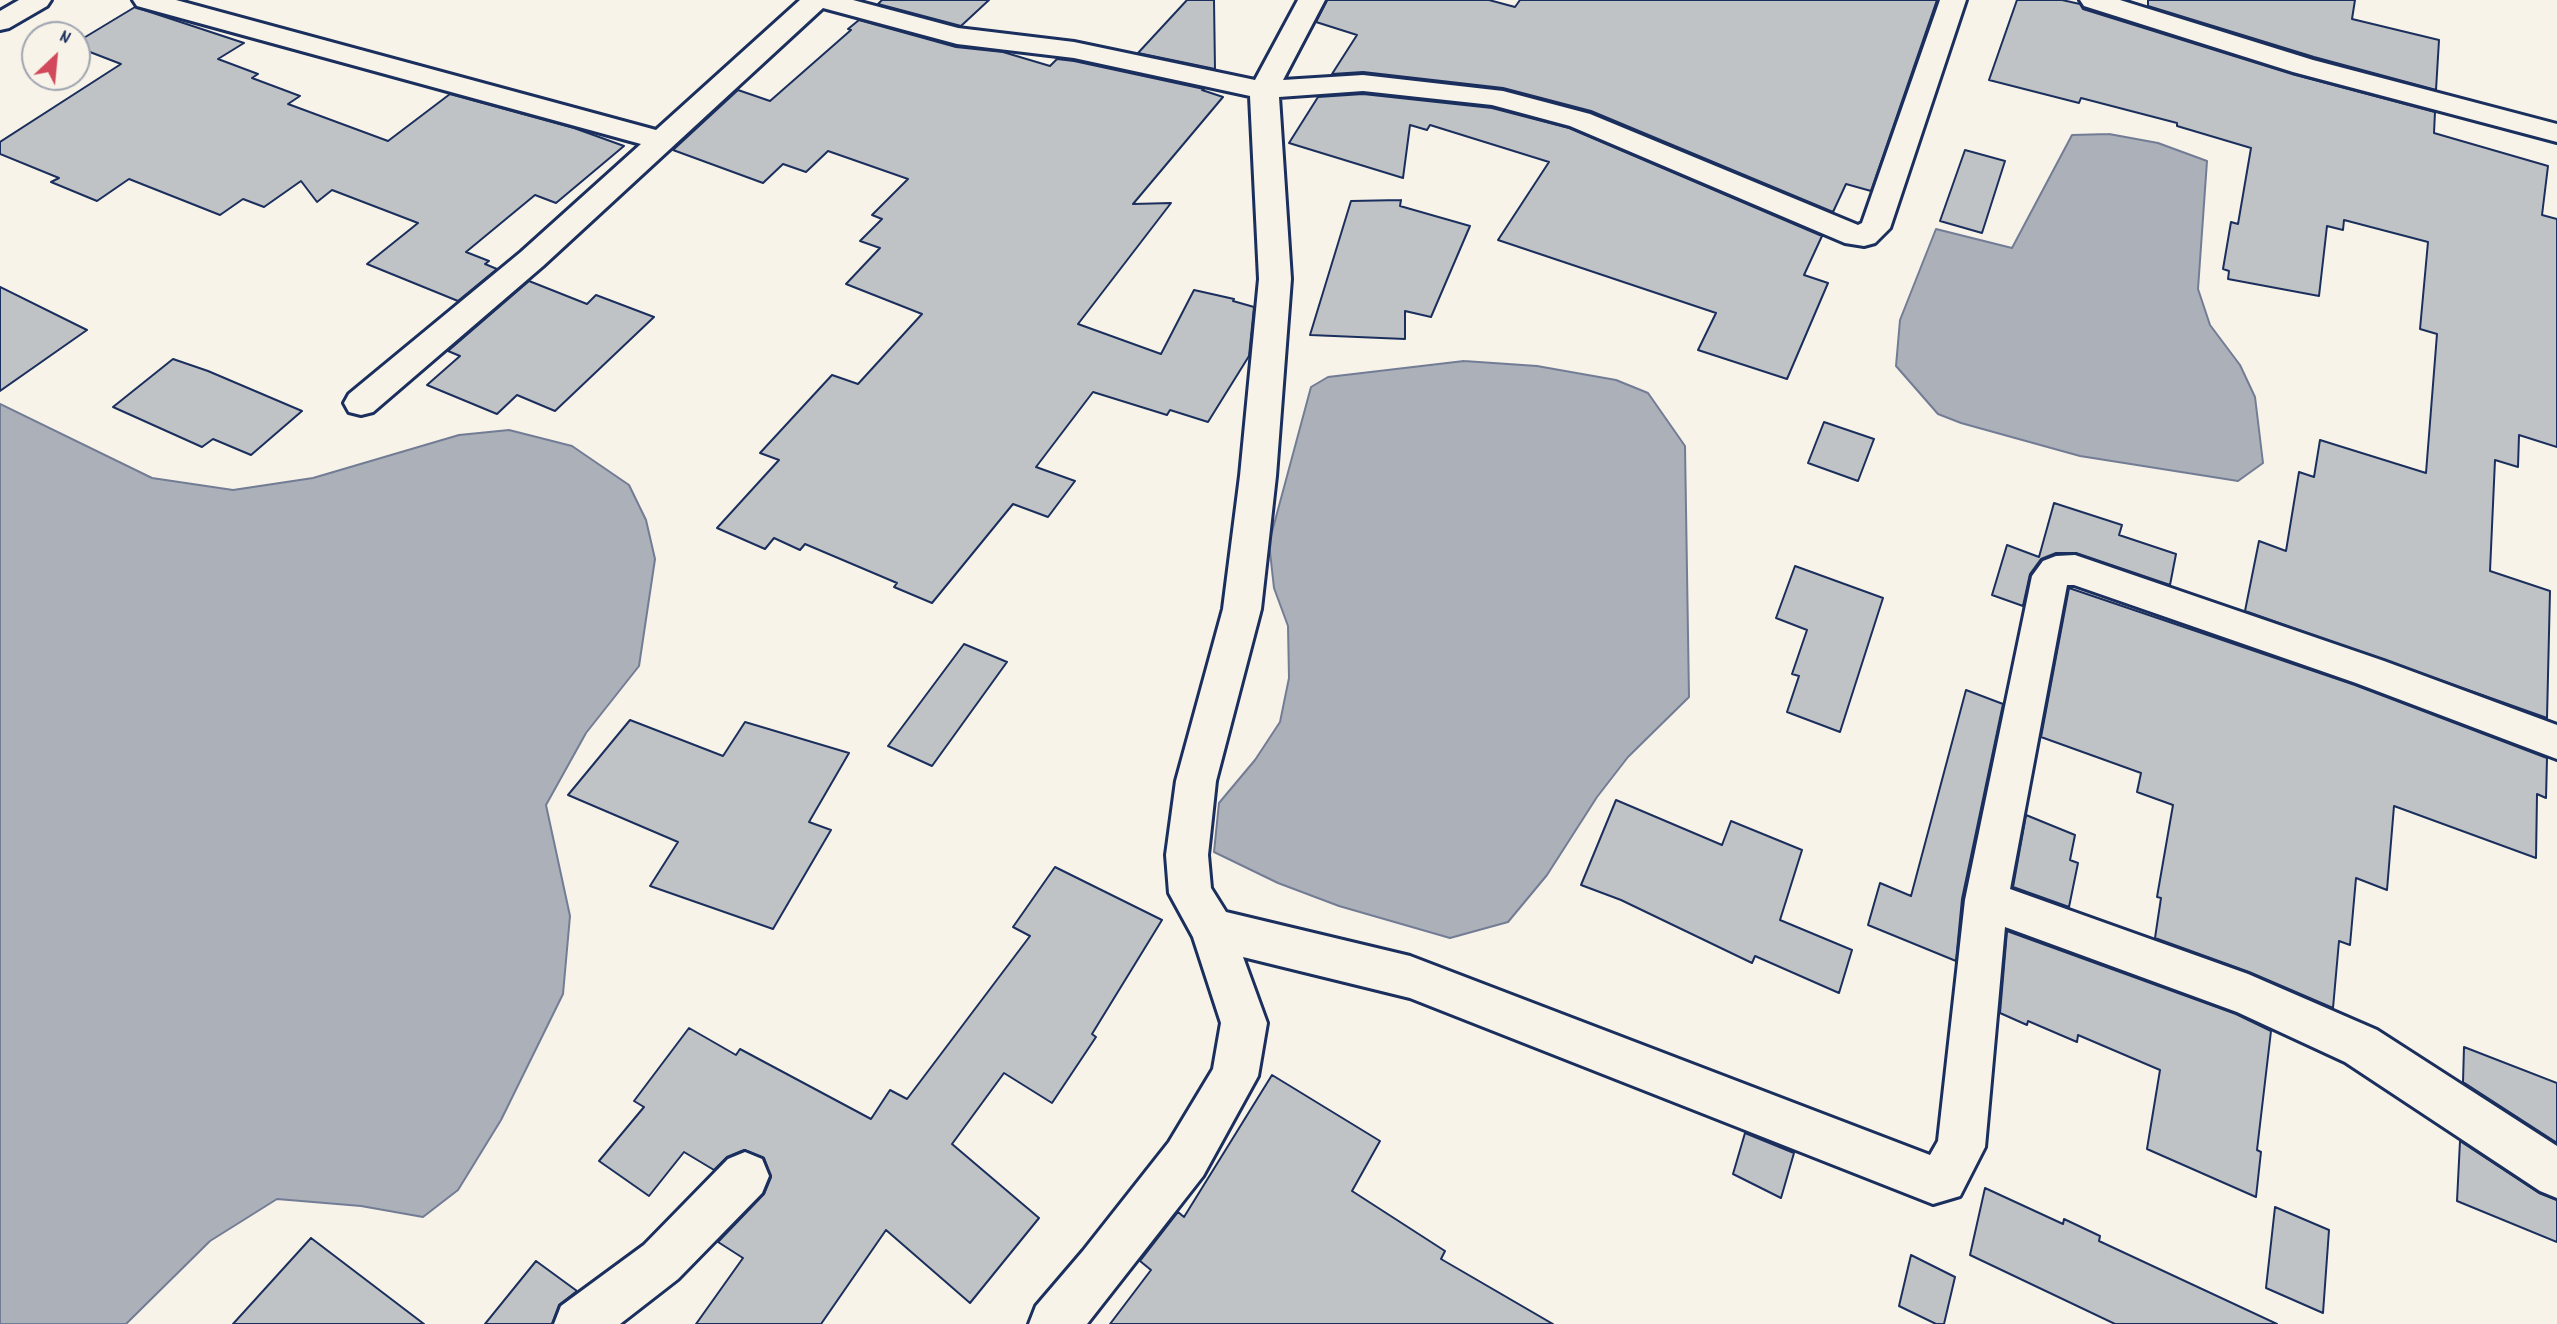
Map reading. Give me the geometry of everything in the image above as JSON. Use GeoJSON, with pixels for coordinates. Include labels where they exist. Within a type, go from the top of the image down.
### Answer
{"type":"FeatureCollection","features":[{"type":"Feature","properties":{"kind":"street"},"geometry":{"type":"LineString","coordinates":[[0,22],[38,0]]}},
{"type":"Feature","properties":{"kind":"street"},"geometry":{"type":"LineString","coordinates":[[146,0],[660,139]]}},
{"type":"Feature","properties":{"kind":"street"},"geometry":{"type":"LineString","coordinates":[[360,403],[532,259],[660,139],[816,0]]}},
{"type":"Feature","properties":{"kind":"street"},"geometry":{"type":"LineString","coordinates":[[823,0],[957,36],[1074,50],[1264,90],[1363,83],[1493,97],[1580,120],[1788,206],[1848,234],[1864,236],[1875,228],[1953,0]]}},
{"type":"Feature","properties":{"kind":"street"},"geometry":{"type":"LineString","coordinates":[[1054,1324],[1101,1269],[1186,1159],[1235,1076],[1244,1023],[1212,929],[1190,892],[1187,855],[1196,781],[1242,610],[1258,477],[1275,279],[1264,90],[1312,0]]}},
{"type":"Feature","properties":{"kind":"street"},"geometry":{"type":"LineString","coordinates":[[2093,0],[2165,11],[2303,66],[2557,133]]}},
{"type":"Feature","properties":{"kind":"street"},"geometry":{"type":"LineString","coordinates":[[1212,929],[1410,977],[1933,1180],[1943,1179],[1961,1147],[1986,900],[2050,576],[2056,571],[2075,570],[2370,672],[2557,742]]}},
{"type":"Feature","properties":{"kind":"street"},"geometry":{"type":"LineString","coordinates":[[1986,900],[2248,995],[2361,1046],[2557,1174]]}},
{"type":"Feature","properties":{"kind":"street"},"geometry":{"type":"LineString","coordinates":[[579,1324],[661,1262],[744,1176]]}},
{"type":"Feature","properties":{"kind":"shaded area"},"geometry":{"type":"Polygon","coordinates":[[[2109,134],[2158,143],[2207,161],[2198,289],[2210,325],[2240,365],[2255,397],[2263,463],[2238,481],[2080,456],[1961,423],[1938,414],[1896,366],[1900,320],[1936,229],[2012,248],[2072,135],[2109,134]]]}},
{"type":"Feature","properties":{"kind":"shaded area"},"geometry":{"type":"Polygon","coordinates":[[[1464,361],[1537,366],[1616,380],[1648,393],[1685,446],[1689,697],[1628,757],[1597,797],[1547,875],[1508,922],[1450,938],[1339,906],[1278,883],[1214,852],[1219,803],[1255,760],[1280,722],[1289,678],[1288,626],[1274,588],[1269,543],[1311,387],[1328,377],[1464,361]]]}},
{"type":"Feature","properties":{"kind":"shaded area"},"geometry":{"type":"Polygon","coordinates":[[[0,404],[152,478],[233,490],[313,478],[459,435],[509,430],[572,446],[629,485],[646,520],[655,559],[639,666],[586,733],[546,805],[570,916],[563,994],[501,1120],[458,1190],[423,1217],[361,1206],[277,1199],[210,1241],[126,1324],[0,1324],[0,404]]]}},
{"type":"Feature","properties":{"kind":"building"},"geometry":{"type":"Polygon","coordinates":[[[882,0],[989,0],[961,26],[878,4],[882,0]]]}},
{"type":"Feature","properties":{"kind":"building"},"geometry":{"type":"Polygon","coordinates":[[[1187,0],[1214,0],[1215,69],[1138,53],[1187,0]]]}},
{"type":"Feature","properties":{"kind":"building"},"geometry":{"type":"Polygon","coordinates":[[[1327,0],[1489,0],[1515,7],[1520,0],[1937,0],[1871,191],[1846,184],[1833,212],[1591,111],[1503,88],[1363,72],[1332,74],[1357,35],[1316,22],[1327,0]]]}},
{"type":"Feature","properties":{"kind":"building"},"geometry":{"type":"Polygon","coordinates":[[[2017,0],[2062,0],[2080,4],[2083,9],[2292,74],[2435,112],[2434,133],[2548,166],[2542,215],[2557,219],[2557,447],[2519,435],[2518,467],[2495,460],[2490,571],[2550,591],[2547,718],[2245,611],[2259,541],[2286,551],[2299,472],[2314,477],[2320,440],[2426,473],[2437,334],[2420,329],[2428,242],[2344,220],[2343,230],[2327,226],[2319,296],[2228,279],[2229,271],[2223,269],[2231,222],[2238,224],[2251,148],[2177,126],[2177,123],[2081,98],[2079,103],[1989,80],[2017,0]]]}},
{"type":"Feature","properties":{"kind":"building"},"geometry":{"type":"Polygon","coordinates":[[[2148,0],[2355,0],[2352,19],[2439,40],[2436,90],[2314,57],[2148,6],[2148,0]]]}},
{"type":"Feature","properties":{"kind":"building"},"geometry":{"type":"Polygon","coordinates":[[[135,7],[244,43],[218,59],[258,74],[252,78],[300,96],[288,104],[388,141],[450,94],[574,128],[624,146],[556,203],[535,195],[466,252],[489,261],[485,264],[497,269],[458,301],[367,264],[418,223],[332,190],[317,202],[301,181],[264,207],[243,199],[220,215],[129,179],[97,201],[51,182],[59,178],[0,154],[0,142],[79,91],[91,91],[91,83],[121,64],[91,52],[91,34],[135,7]]]}},
{"type":"Feature","properties":{"kind":"building"},"geometry":{"type":"Polygon","coordinates":[[[859,20],[956,47],[1003,52],[1050,66],[1057,59],[1074,61],[1204,89],[1202,90],[1223,97],[1133,204],[1171,203],[1078,324],[1161,354],[1194,290],[1234,299],[1233,301],[1254,307],[1249,356],[1208,422],[1170,410],[1167,415],[1093,392],[1036,467],[1075,481],[1048,517],[1013,504],[932,603],[894,587],[897,583],[805,544],[800,550],[774,538],[765,549],[717,528],[779,460],[760,453],[832,375],[858,384],[922,314],[846,284],[880,248],[860,241],[882,219],[872,215],[908,179],[828,151],[806,172],[783,164],[763,183],[673,150],[738,90],[770,101],[859,20]]]}},
{"type":"Feature","properties":{"kind":"building"},"geometry":{"type":"Polygon","coordinates":[[[1363,94],[1492,108],[1569,128],[1822,236],[1804,275],[1828,283],[1787,379],[1698,350],[1716,313],[1498,240],[1549,162],[1430,125],[1427,130],[1410,125],[1403,178],[1289,143],[1318,97],[1363,94]]]}},
{"type":"Feature","properties":{"kind":"building"},"geometry":{"type":"Polygon","coordinates":[[[1965,150],[2005,161],[1982,233],[1940,221],[1965,150]]]}},
{"type":"Feature","properties":{"kind":"building"},"geometry":{"type":"Polygon","coordinates":[[[1401,200],[1400,206],[1470,226],[1431,317],[1405,311],[1405,339],[1310,335],[1351,201],[1401,200]]]}},
{"type":"Feature","properties":{"kind":"building"},"geometry":{"type":"Polygon","coordinates":[[[529,281],[587,304],[596,295],[654,317],[555,411],[517,395],[497,414],[427,385],[460,356],[448,351],[529,281]]]}},
{"type":"Feature","properties":{"kind":"building"},"geometry":{"type":"Polygon","coordinates":[[[0,287],[87,330],[0,391],[0,287]]]}},
{"type":"Feature","properties":{"kind":"building"},"geometry":{"type":"Polygon","coordinates":[[[173,359],[302,411],[251,455],[213,439],[202,447],[113,407],[173,359]]]}},
{"type":"Feature","properties":{"kind":"building"},"geometry":{"type":"Polygon","coordinates":[[[1824,422],[1874,439],[1858,481],[1808,463],[1824,422]]]}},
{"type":"Feature","properties":{"kind":"building"},"geometry":{"type":"Polygon","coordinates":[[[2054,503],[2122,525],[2119,535],[2176,554],[2170,585],[2076,553],[2056,553],[2041,559],[2030,574],[2023,606],[1992,595],[2007,545],[2039,557],[2054,503]]]}},
{"type":"Feature","properties":{"kind":"building"},"geometry":{"type":"Polygon","coordinates":[[[1795,566],[1883,598],[1840,732],[1787,712],[1799,676],[1792,674],[1807,630],[1776,618],[1795,566]]]}},
{"type":"Feature","properties":{"kind":"building"},"geometry":{"type":"Polygon","coordinates":[[[2069,588],[2355,685],[2547,758],[2546,798],[2537,794],[2536,858],[2394,806],[2387,890],[2356,878],[2350,945],[2339,941],[2333,1008],[2249,972],[2155,938],[2161,898],[2157,897],[2173,805],[2137,792],[2141,773],[2041,737],[2069,588]]]}},
{"type":"Feature","properties":{"kind":"building"},"geometry":{"type":"Polygon","coordinates":[[[964,644],[1007,662],[932,766],[888,746],[964,644]]]}},
{"type":"Feature","properties":{"kind":"building"},"geometry":{"type":"Polygon","coordinates":[[[1966,690],[2003,704],[1962,899],[1956,961],[1868,925],[1880,883],[1911,896],[1966,690]]]}},
{"type":"Feature","properties":{"kind":"building"},"geometry":{"type":"Polygon","coordinates":[[[630,720],[723,756],[745,722],[849,753],[809,822],[831,830],[773,929],[650,886],[678,842],[568,795],[630,720]]]}},
{"type":"Feature","properties":{"kind":"building"},"geometry":{"type":"Polygon","coordinates":[[[1616,800],[1722,845],[1731,821],[1802,850],[1780,920],[1852,950],[1839,993],[1755,956],[1752,963],[1621,900],[1581,885],[1616,800]]]}},
{"type":"Feature","properties":{"kind":"building"},"geometry":{"type":"Polygon","coordinates":[[[2026,815],[2075,835],[2070,860],[2078,863],[2069,907],[2013,887],[2026,815]]]}},
{"type":"Feature","properties":{"kind":"building"},"geometry":{"type":"Polygon","coordinates":[[[1055,867],[1162,920],[1092,1034],[1096,1037],[1052,1103],[1004,1073],[952,1144],[1039,1218],[970,1303],[886,1230],[821,1324],[696,1324],[743,1258],[718,1242],[764,1194],[771,1177],[764,1158],[744,1150],[727,1157],[714,1170],[684,1152],[649,1196],[599,1161],[644,1107],[634,1101],[689,1028],[736,1055],[740,1049],[871,1119],[890,1090],[907,1099],[1030,936],[1013,927],[1055,867]]]}},
{"type":"Feature","properties":{"kind":"building"},"geometry":{"type":"Polygon","coordinates":[[[2007,931],[2236,1014],[2271,1031],[2257,1150],[2261,1152],[2256,1197],[2147,1149],[2160,1070],[2078,1035],[2077,1042],[2028,1021],[2027,1025],[2000,1013],[2007,931]]]}},
{"type":"Feature","properties":{"kind":"building"},"geometry":{"type":"Polygon","coordinates":[[[2464,1047],[2557,1083],[2557,1143],[2463,1082],[2464,1047]]]}},
{"type":"Feature","properties":{"kind":"building"},"geometry":{"type":"Polygon","coordinates":[[[1272,1075],[1380,1141],[1352,1191],[1445,1251],[1441,1259],[1553,1324],[1110,1324],[1151,1270],[1140,1261],[1178,1212],[1184,1217],[1272,1075]]]}},
{"type":"Feature","properties":{"kind":"building"},"geometry":{"type":"Polygon","coordinates":[[[1745,1133],[1794,1153],[1781,1198],[1733,1174],[1745,1133]]]}},
{"type":"Feature","properties":{"kind":"building"},"geometry":{"type":"Polygon","coordinates":[[[2460,1141],[2539,1193],[2557,1200],[2557,1242],[2457,1201],[2460,1141]]]}},
{"type":"Feature","properties":{"kind":"building"},"geometry":{"type":"Polygon","coordinates":[[[1985,1188],[2063,1224],[2064,1219],[2100,1236],[2099,1241],[2277,1324],[2115,1324],[1970,1255],[1985,1188]]]}},
{"type":"Feature","properties":{"kind":"building"},"geometry":{"type":"Polygon","coordinates":[[[2275,1207],[2329,1230],[2323,1313],[2266,1288],[2275,1207]]]}},
{"type":"Feature","properties":{"kind":"building"},"geometry":{"type":"Polygon","coordinates":[[[311,1238],[424,1324],[233,1324],[311,1238]]]}},
{"type":"Feature","properties":{"kind":"building"},"geometry":{"type":"Polygon","coordinates":[[[1911,1255],[1955,1277],[1944,1324],[1936,1324],[1899,1306],[1911,1255]]]}},
{"type":"Feature","properties":{"kind":"building"},"geometry":{"type":"Polygon","coordinates":[[[536,1261],[577,1291],[559,1305],[552,1324],[485,1324],[536,1261]]]}}]}
